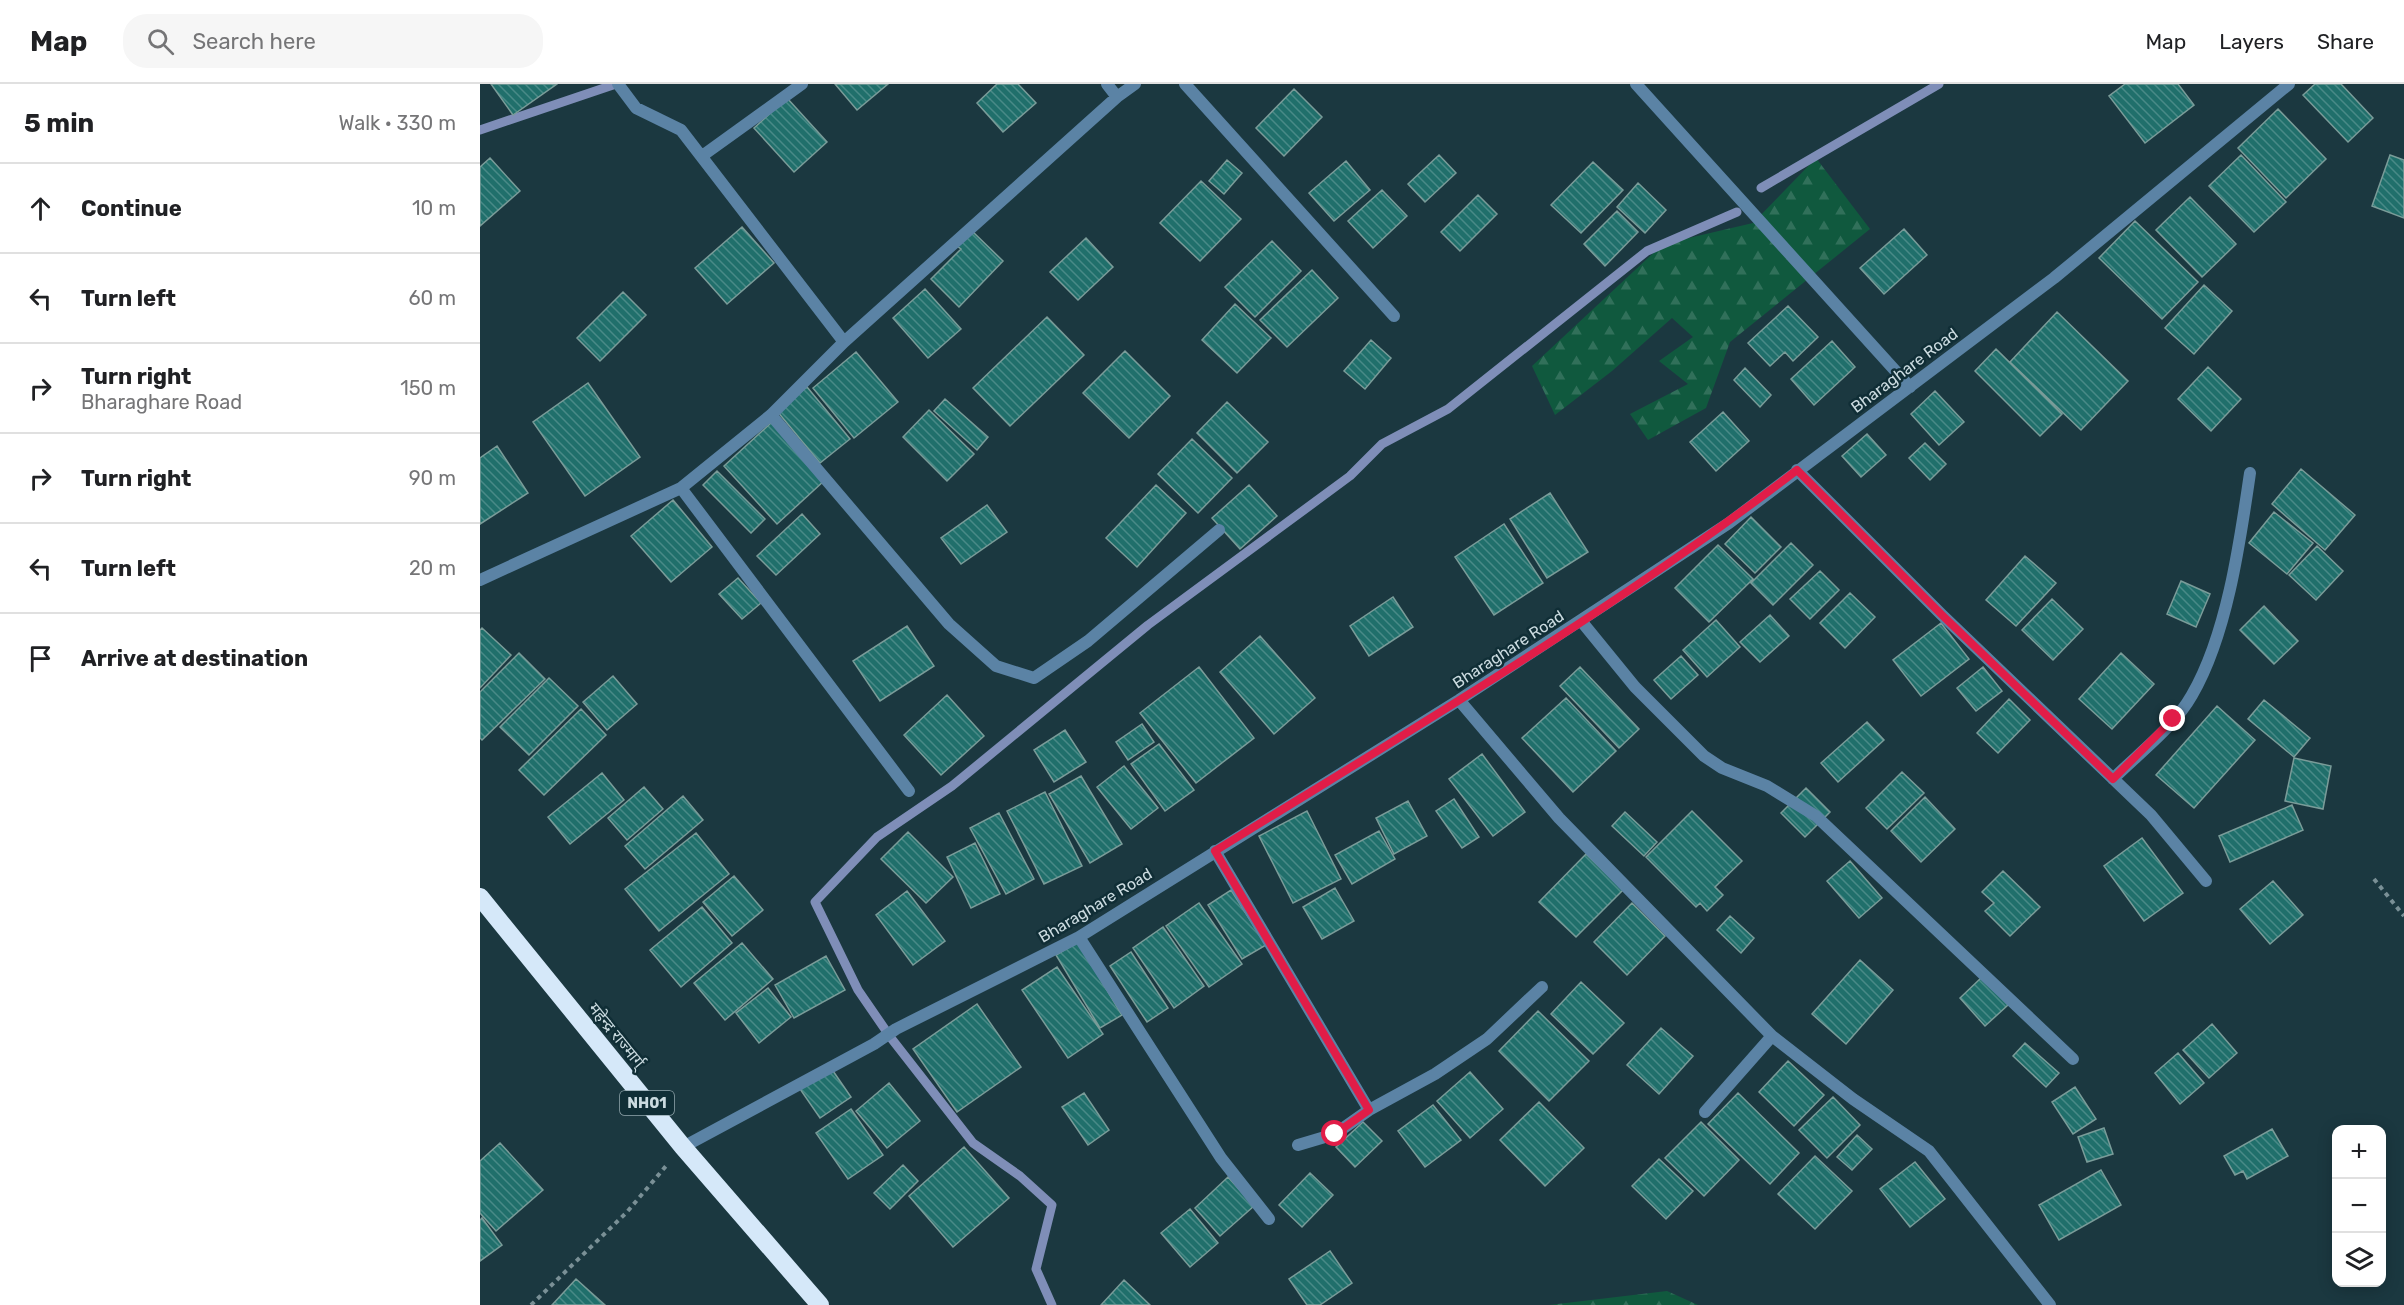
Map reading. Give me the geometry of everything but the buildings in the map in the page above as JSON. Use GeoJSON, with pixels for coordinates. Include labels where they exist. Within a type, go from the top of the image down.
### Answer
{"type":"FeatureCollection","features":[{"type":"Feature","properties":{"kind":"highway","name":"महेन्द्र राज्मार्ग्"},"geometry":{"type":"LineString","coordinates":[[480,897],[683,1148],[820,1305]]}},
{"type":"Feature","properties":{"kind":"street"},"geometry":{"type":"LineString","coordinates":[[618,84],[636,108],[681,130],[844,342]]}},
{"type":"Feature","properties":{"kind":"street"},"geometry":{"type":"LineString","coordinates":[[702,156],[802,84]]}},
{"type":"Feature","properties":{"kind":"street"},"geometry":{"type":"LineString","coordinates":[[1107,84],[1117,97]]}},
{"type":"Feature","properties":{"kind":"street"},"geometry":{"type":"LineString","coordinates":[[480,580],[681,488],[771,415],[844,342],[1117,97],[1135,84]]}},
{"type":"Feature","properties":{"kind":"street"},"geometry":{"type":"LineString","coordinates":[[1185,84],[1394,316]]}},
{"type":"Feature","properties":{"kind":"street"},"geometry":{"type":"LineString","coordinates":[[1636,84],[1910,387]]}},
{"type":"Feature","properties":{"kind":"street","name":"Bharaghare Road"},"geometry":{"type":"LineString","coordinates":[[683,1148],[874,1044],[896,1029],[1078,937],[1582,622],[1729,522],[2054,278],[2289,84]]}},
{"type":"Feature","properties":{"kind":"street"},"geometry":{"type":"LineString","coordinates":[[771,415],[948,624],[996,666],[1034,678],[1088,641],[1219,530]]}},
{"type":"Feature","properties":{"kind":"street"},"geometry":{"type":"LineString","coordinates":[[1797,470],[1942,615],[2151,815],[2206,881]]}},
{"type":"Feature","properties":{"kind":"street"},"geometry":{"type":"LineString","coordinates":[[2113,779],[2186,704],[2206,666],[2228,599],[2240,542],[2250,473]]}},
{"type":"Feature","properties":{"kind":"street"},"geometry":{"type":"LineString","coordinates":[[681,488],[909,791]]}},
{"type":"Feature","properties":{"kind":"street"},"geometry":{"type":"LineString","coordinates":[[1582,622],[1635,687],[1704,756],[1722,768],[1767,786],[1816,816],[2073,1059]]}},
{"type":"Feature","properties":{"kind":"street"},"geometry":{"type":"LineString","coordinates":[[1459,700],[1559,818],[1772,1036],[1853,1099],[1929,1151],[2050,1305]]}},
{"type":"Feature","properties":{"kind":"street"},"geometry":{"type":"LineString","coordinates":[[1215,851],[1369,1110]]}},
{"type":"Feature","properties":{"kind":"street"},"geometry":{"type":"LineString","coordinates":[[1078,937],[1221,1158],[1269,1219]]}},
{"type":"Feature","properties":{"kind":"street"},"geometry":{"type":"LineString","coordinates":[[1298,1145],[1335,1134],[1369,1110],[1436,1074],[1487,1039],[1542,987]]}},
{"type":"Feature","properties":{"kind":"street"},"geometry":{"type":"LineString","coordinates":[[1705,1113],[1772,1036]]}},
{"type":"Feature","properties":{"kind":"path"},"geometry":{"type":"LineString","coordinates":[[2374,879],[2404,916]]}},
{"type":"Feature","properties":{"kind":"path"},"geometry":{"type":"LineString","coordinates":[[531,1305],[627,1212],[683,1148]]}},
{"type":"Feature","properties":{"kind":"green space"},"geometry":{"type":"Polygon","coordinates":[[[1816,158],[1870,229],[1730,342],[1706,408],[1648,440],[1630,414],[1688,384],[1659,361],[1693,337],[1672,318],[1612,371],[1555,415],[1532,366],[1663,244],[1753,223],[1816,158]]]}},
{"type":"Feature","properties":{"kind":"green space"},"geometry":{"type":"Polygon","coordinates":[[[1667,1291],[1698,1305],[1549,1305],[1667,1291]]]}},
{"type":"Feature","properties":{"kind":"waterway"},"geometry":{"type":"LineString","coordinates":[[480,130],[616,84]]}},
{"type":"Feature","properties":{"kind":"waterway"},"geometry":{"type":"LineString","coordinates":[[1761,188],[1939,84]]}},
{"type":"Feature","properties":{"kind":"waterway"},"geometry":{"type":"LineString","coordinates":[[1052,1305],[1036,1269],[1052,1205],[1020,1176],[973,1143],[891,1038],[858,990],[815,902],[877,837],[952,786],[1148,625],[1350,476],[1382,444],[1448,409],[1647,251],[1737,212]]}},
{"type":"Feature","properties":{"kind":"route"},"geometry":{"type":"LineString","coordinates":[[1335,1134],[1369,1110],[1215,851],[1582,622],[1729,522],[1797,470],[1942,615],[2113,779],[2173,719]]}}]}
